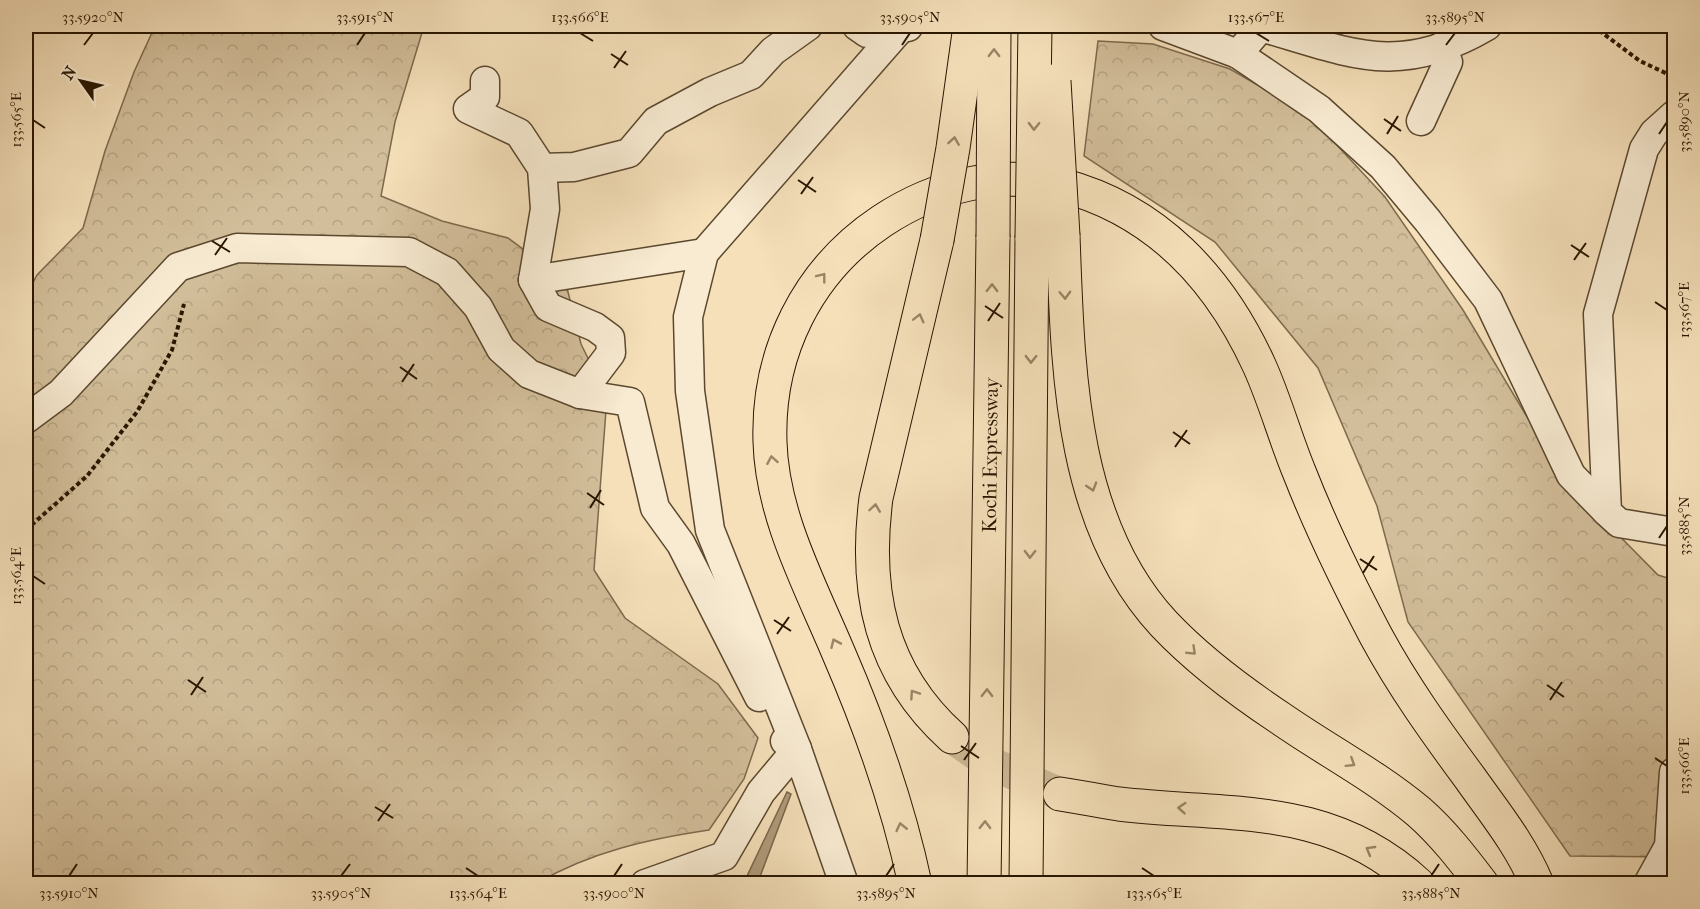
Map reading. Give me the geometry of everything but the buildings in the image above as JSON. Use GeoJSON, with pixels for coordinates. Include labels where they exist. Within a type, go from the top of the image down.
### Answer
{"type":"FeatureCollection","features":[{"type":"Feature","properties":{"kind":"highway"},"geometry":{"type":"LineString","coordinates":[[952,737],[935,722],[901,673],[877,612],[872,577],[871,538],[876,498],[937,240],[970,26]]}},
{"type":"Feature","properties":{"kind":"highway","name":"Kochi Expressway"},"geometry":{"type":"LineString","coordinates":[[984,884],[994,26]]}},
{"type":"Feature","properties":{"kind":"highway","name":"Kochi Expressway"},"geometry":{"type":"LineString","coordinates":[[1026,884],[1028,764],[1048,237],[1035,26]]}},
{"type":"Feature","properties":{"kind":"highway"},"geometry":{"type":"LineString","coordinates":[[1051,26],[1048,237],[1069,357],[1078,430],[1090,483],[1107,533],[1130,579],[1162,622],[1198,657],[1256,701],[1380,781],[1420,813],[1456,849],[1482,884]]}},
{"type":"Feature","properties":{"kind":"highway"},"geometry":{"type":"LineString","coordinates":[[915,884],[898,812],[878,753],[852,685],[803,573],[778,492],[770,448],[772,393],[786,338],[798,312],[833,263],[855,242],[917,200],[963,185],[1009,179],[1051,183],[1083,191],[1126,210],[1149,224],[1187,255],[1214,288],[1239,325],[1260,367],[1329,547],[1384,650],[1421,711],[1511,836],[1537,884]]}},
{"type":"Feature","properties":{"kind":"highway"},"geometry":{"type":"LineString","coordinates":[[1060,794],[1120,804],[1265,814],[1304,822],[1364,845],[1418,884]]}},
{"type":"Feature","properties":{"kind":"street"},"geometry":{"type":"LineString","coordinates":[[542,168],[574,166],[629,153],[656,121],[710,92],[751,75],[773,51],[808,26]]}},
{"type":"Feature","properties":{"kind":"street"},"geometry":{"type":"LineString","coordinates":[[857,26],[867,33],[906,28]]}},
{"type":"Feature","properties":{"kind":"street"},"geometry":{"type":"LineString","coordinates":[[1163,26],[1238,54],[1319,109],[1383,167],[1428,221],[1488,300],[1571,475],[1619,523],[1674,532]]}},
{"type":"Feature","properties":{"kind":"street"},"geometry":{"type":"LineString","coordinates":[[1238,54],[1261,26],[1356,55],[1375,58],[1399,57],[1441,47],[1487,26]]}},
{"type":"Feature","properties":{"kind":"street"},"geometry":{"type":"LineString","coordinates":[[844,884],[797,749],[710,530],[690,390],[688,317],[704,253],[906,28]]}},
{"type":"Feature","properties":{"kind":"street"},"geometry":{"type":"LineString","coordinates":[[1421,121],[1448,62],[1441,47]]}},
{"type":"Feature","properties":{"kind":"street"},"geometry":{"type":"LineString","coordinates":[[485,81],[485,97],[468,109],[519,134],[542,168],[545,208],[533,280],[548,307],[596,327],[610,339],[611,354],[580,393]]}},
{"type":"Feature","properties":{"kind":"street"},"geometry":{"type":"LineString","coordinates":[[1607,512],[1598,314],[1644,149],[1654,133],[1674,115]]}},
{"type":"Feature","properties":{"kind":"street"},"geometry":{"type":"LineString","coordinates":[[26,419],[61,393],[178,267],[237,248],[409,252],[447,272],[478,307],[501,350],[529,374],[580,393],[630,402],[655,508],[681,544],[780,738],[797,749]]}},
{"type":"Feature","properties":{"kind":"street"},"geometry":{"type":"LineString","coordinates":[[533,280],[704,253]]}},
{"type":"Feature","properties":{"kind":"street"},"geometry":{"type":"LineString","coordinates":[[645,884],[724,856],[761,792],[797,749]]}},
{"type":"Feature","properties":{"kind":"street"},"geometry":{"type":"LineString","coordinates":[[1648,884],[1670,846],[1674,772]]}},
{"type":"Feature","properties":{"kind":"path"},"geometry":{"type":"LineString","coordinates":[[1593,26],[1640,61],[1674,77]]}},
{"type":"Feature","properties":{"kind":"path"},"geometry":{"type":"LineString","coordinates":[[26,530],[87,476],[136,412],[172,350],[187,289],[178,267]]}},
{"type":"Feature","properties":{"kind":"green space"},"geometry":{"type":"Polygon","coordinates":[[[155,26],[424,26],[395,122],[381,196],[442,221],[508,238],[565,280],[581,344],[607,397],[594,570],[625,618],[718,684],[758,738],[744,779],[709,830],[620,848],[578,863],[537,883],[26,884],[26,296],[37,275],[83,228],[105,151],[134,72],[155,26]]]}},
{"type":"Feature","properties":{"kind":"green space"},"geometry":{"type":"Polygon","coordinates":[[[1098,41],[1153,44],[1230,69],[1309,115],[1385,197],[1463,310],[1566,482],[1658,575],[1674,580],[1674,857],[1570,856],[1408,622],[1377,506],[1318,368],[1215,242],[1084,156],[1098,41]]]}},
{"type":"Feature","properties":{"kind":"shaded area"},"geometry":{"type":"Polygon","coordinates":[[[787,792],[791,794],[758,882],[747,876],[787,792]]]}},
{"type":"Feature","properties":{"kind":"tunnel"},"geometry":{"type":"LineString","coordinates":[[952,737],[988,762],[1060,794]]}}]}
